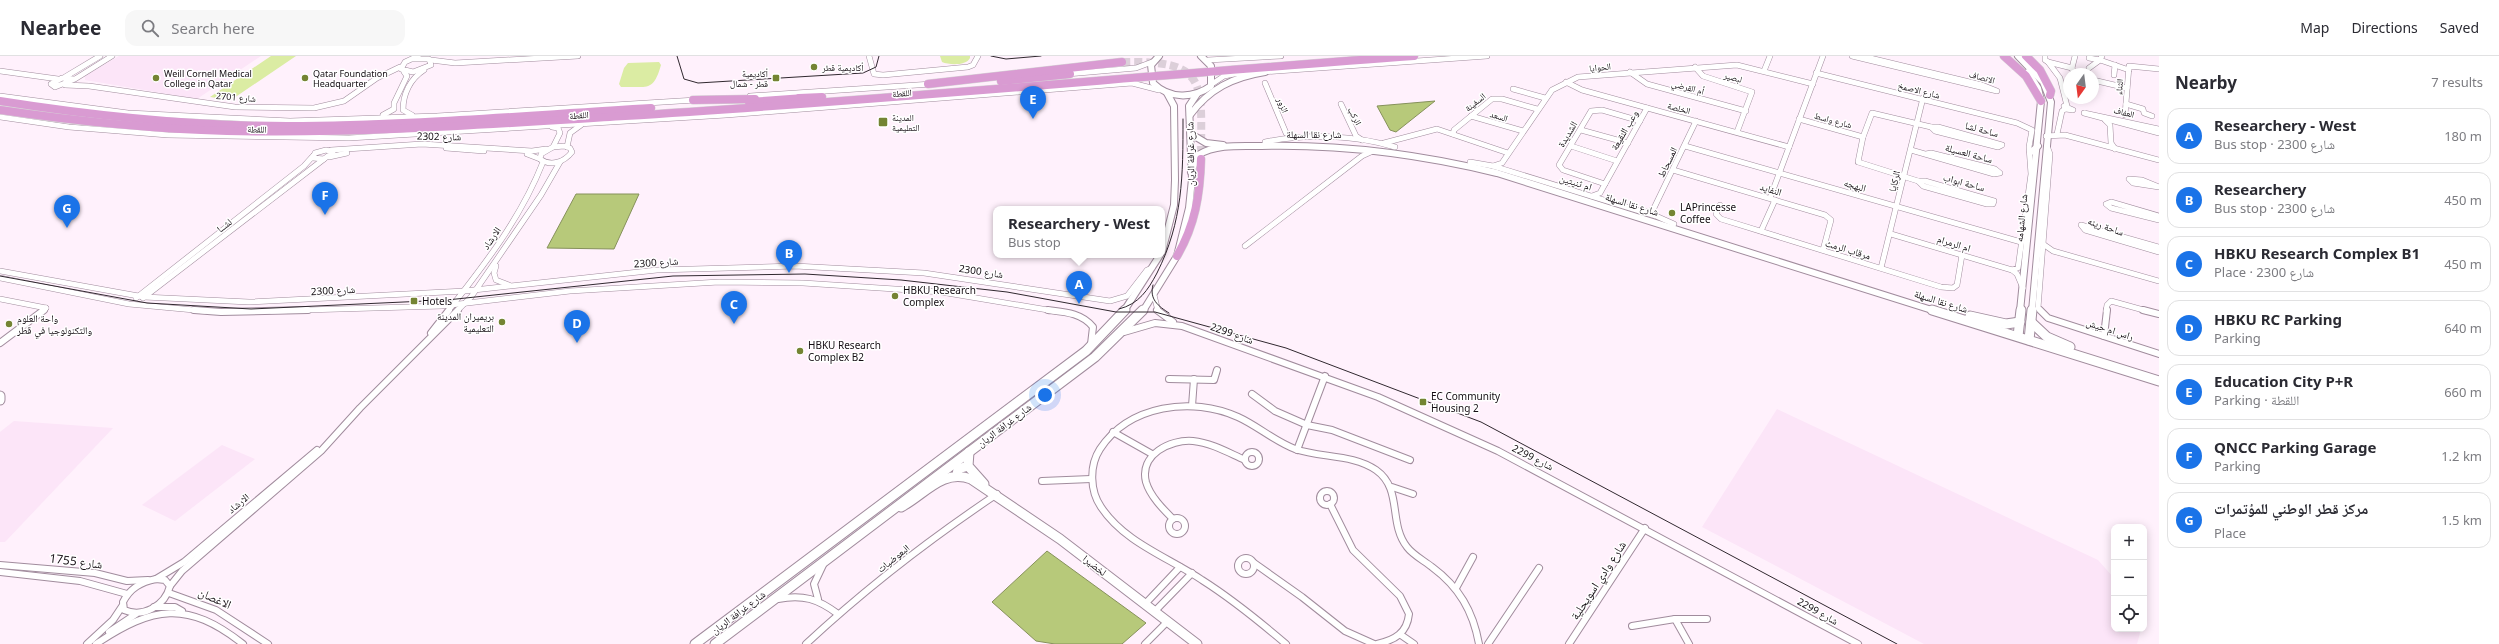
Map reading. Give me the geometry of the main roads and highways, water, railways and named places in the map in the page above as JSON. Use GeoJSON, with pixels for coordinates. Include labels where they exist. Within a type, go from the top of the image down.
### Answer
{"type":"FeatureCollection","features":[{"type":"Feature","properties":{"kind":"main road"},"geometry":{"type":"LineString","coordinates":[[1150,74],[1152,62],[1159,56]]}},
{"type":"Feature","properties":{"kind":"main road"},"geometry":{"type":"LineString","coordinates":[[1197,94],[1207,90],[1212,84],[1211,66],[1201,56]]}},
{"type":"Feature","properties":{"kind":"main road","name":"اللقطة"},"geometry":{"type":"LineString","coordinates":[[0,101],[74,113],[158,121],[264,126],[339,125],[822,97],[1150,74],[1211,66],[1338,56]]}},
{"type":"Feature","properties":{"kind":"main road","name":"اللقطة"},"geometry":{"type":"LineString","coordinates":[[1211,66],[1414,56]]}},
{"type":"Feature","properties":{"kind":"main road"},"geometry":{"type":"LineString","coordinates":[[2004,56],[2026,76],[2041,101]]}},
{"type":"Feature","properties":{"kind":"main road"},"geometry":{"type":"LineString","coordinates":[[2012,56],[2032,77],[2038,88],[2041,101]]}},
{"type":"Feature","properties":{"kind":"main road"},"geometry":{"type":"LineString","coordinates":[[2018,56],[2036,74],[2050,96]]}},
{"type":"Feature","properties":{"kind":"main road"},"geometry":{"type":"LineString","coordinates":[[2026,56],[2046,79],[2052,91],[2050,96]]}},
{"type":"Feature","properties":{"kind":"main road"},"geometry":{"type":"LineString","coordinates":[[1319,67],[1399,57]]}},
{"type":"Feature","properties":{"kind":"main road"},"geometry":{"type":"LineString","coordinates":[[926,89],[1122,62]]}},
{"type":"Feature","properties":{"kind":"main road"},"geometry":{"type":"LineString","coordinates":[[1190,115],[1196,105],[1227,81],[1244,75],[1265,72]]}},
{"type":"Feature","properties":{"kind":"main road"},"geometry":{"type":"LineString","coordinates":[[926,89],[1070,74]]}},
{"type":"Feature","properties":{"kind":"main road","name":"اللقطة"},"geometry":{"type":"LineString","coordinates":[[1150,74],[1159,90],[1167,93],[1182,95],[1197,94]]}},
{"type":"Feature","properties":{"kind":"main road"},"geometry":{"type":"LineString","coordinates":[[926,89],[1070,88]]}},
{"type":"Feature","properties":{"kind":"main road","name":"اللقطة"},"geometry":{"type":"LineString","coordinates":[[0,110],[62,120],[144,128],[209,132],[309,133],[412,130],[784,106],[926,89]]}},
{"type":"Feature","properties":{"kind":"main road","name":"شارع غرافة الريان"},"geometry":{"type":"LineString","coordinates":[[1165,241],[1171,218],[1175,180],[1174,106],[1167,93]]}},
{"type":"Feature","properties":{"kind":"main road","name":"شارع غرافة الريان"},"geometry":{"type":"LineString","coordinates":[[715,644],[1095,357],[1124,332],[1154,295],[1177,256],[1189,208],[1191,172],[1190,102],[1197,94]]}},
{"type":"Feature","properties":{"kind":"main road","name":"شارع الشهامه"},"geometry":{"type":"LineString","coordinates":[[2030,337],[2050,96]]}},
{"type":"Feature","properties":{"kind":"main road"},"geometry":{"type":"LineString","coordinates":[[693,100],[822,97]]}},
{"type":"Feature","properties":{"kind":"main road","name":"شارع الشهامه"},"geometry":{"type":"LineString","coordinates":[[2018,334],[2024,290],[2041,101]]}},
{"type":"Feature","properties":{"kind":"main road"},"geometry":{"type":"LineString","coordinates":[[685,117],[784,106]]}},
{"type":"Feature","properties":{"kind":"main road"},"geometry":{"type":"LineString","coordinates":[[339,125],[437,116]]}},
{"type":"Feature","properties":{"kind":"main road"},"geometry":{"type":"LineString","coordinates":[[309,133],[334,135],[423,134]]}},
{"type":"Feature","properties":{"kind":"main road"},"geometry":{"type":"LineString","coordinates":[[1190,134],[1206,143],[1202,145],[1201,148],[1230,147]]}},
{"type":"Feature","properties":{"kind":"main road","name":"شارع نقا السهلة"},"geometry":{"type":"LineString","coordinates":[[1191,172],[1198,155],[1230,147],[1352,140],[1381,146],[1497,173],[2018,334],[2070,347],[2159,375]]}},
{"type":"Feature","properties":{"kind":"main road","name":"شارع نقا السهلة"},"geometry":{"type":"LineString","coordinates":[[1206,143],[1325,141],[1395,147],[1470,162],[1970,316],[2018,334]]}},
{"type":"Feature","properties":{"kind":"main road"},"geometry":{"type":"LineString","coordinates":[[2031,152],[2038,146]]}},
{"type":"Feature","properties":{"kind":"main road"},"geometry":{"type":"LineString","coordinates":[[1177,256],[1191,233],[1201,182],[1201,159]]}},
{"type":"Feature","properties":{"kind":"main road"},"geometry":{"type":"LineString","coordinates":[[2023,228],[2030,222]]}},
{"type":"Feature","properties":{"kind":"main road"},"geometry":{"type":"LineString","coordinates":[[2038,237],[2043,248]]}},
{"type":"Feature","properties":{"kind":"main road"},"geometry":{"type":"LineString","coordinates":[[2020,255],[2026,266]]}},
{"type":"Feature","properties":{"kind":"main road","name":"شارع غرافة الريان"},"geometry":{"type":"LineString","coordinates":[[695,644],[1037,389],[1091,346],[1127,307],[1158,258]]}},
{"type":"Feature","properties":{"kind":"main road"},"geometry":{"type":"LineString","coordinates":[[2035,269],[2042,263]]}},
{"type":"Feature","properties":{"kind":"main road"},"geometry":{"type":"LineString","coordinates":[[1970,316],[2006,324],[2020,322]]}},
{"type":"Feature","properties":{"kind":"main road"},"geometry":{"type":"LineString","coordinates":[[2031,322],[2047,336],[2070,347]]}},
{"type":"Feature","properties":{"kind":"main road","name":"شارع نقا السهلة"},"geometry":{"type":"LineString","coordinates":[[2030,337],[2159,381]]}},
{"type":"Feature","properties":{"kind":"main road"},"geometry":{"type":"LineString","coordinates":[[888,513],[913,502],[948,476],[957,475],[958,469],[968,466],[969,452]]}},
{"type":"Feature","properties":{"kind":"main road","name":"لخضيرا"},"geometry":{"type":"LineString","coordinates":[[968,466],[994,492]]}},
{"type":"Feature","properties":{"kind":"main road","name":"لخضيرا"},"geometry":{"type":"LineString","coordinates":[[957,475],[968,477],[994,492],[1056,535],[1198,644]]}},
{"type":"Feature","properties":{"kind":"tunnel"},"geometry":{"type":"LineString","coordinates":[[1122,62],[1151,62],[1171,66],[1186,72],[1194,81],[1199,94],[1201,112],[1201,159]]}},
{"type":"Feature","properties":{"kind":"tram line"},"geometry":{"type":"LineString","coordinates":[[677,56],[684,79],[698,83],[863,73],[876,67],[879,56]]}},
{"type":"Feature","properties":{"kind":"tram line"},"geometry":{"type":"LineString","coordinates":[[991,56],[1006,59],[1041,56]]}},
{"type":"Feature","properties":{"kind":"tram line"},"geometry":{"type":"LineString","coordinates":[[1165,256],[1177,216],[1180,198],[1183,160],[1183,119]]}},
{"type":"Feature","properties":{"kind":"tram line"},"geometry":{"type":"LineString","coordinates":[[1119,309],[1132,304],[1142,296],[1157,273],[1164,258]]}},
{"type":"Feature","properties":{"kind":"tram line"},"geometry":{"type":"LineString","coordinates":[[0,276],[147,303],[251,309],[447,300],[673,276],[805,274],[901,280],[1007,292],[1116,312],[1155,312],[1286,348],[1481,422],[1897,644]]}},
{"type":"Feature","properties":{"kind":"tram line"},"geometry":{"type":"LineString","coordinates":[[1153,285],[1152,294],[1155,302],[1169,313]]}},
{"type":"Feature","properties":{"kind":"place","name":"أكاديمية قطر"},"geometry":{"type":"Point","coordinates":[814,67]}},
{"type":"Feature","properties":{"kind":"place","name":"Weill Cornell Medical College in Qatar"},"geometry":{"type":"Point","coordinates":[156,78]}},
{"type":"Feature","properties":{"kind":"place","name":"Qatar Foundation Headquarter"},"geometry":{"type":"Point","coordinates":[305,78]}},
{"type":"Feature","properties":{"kind":"place","name":"أكاديمية قطر - شمال"},"geometry":{"type":"Point","coordinates":[776,78]}},
{"type":"Feature","properties":{"kind":"place","name":"Education City P+R"},"geometry":{"type":"Point","coordinates":[1033,119]}},
{"type":"Feature","properties":{"kind":"place","name":"المدينة التعليمية"},"geometry":{"type":"Point","coordinates":[883,122]}},
{"type":"Feature","properties":{"kind":"place","name":"LAPrincesse Coffee"},"geometry":{"type":"Point","coordinates":[1672,213]}},
{"type":"Feature","properties":{"kind":"place","name":"QNCC Parking Garage"},"geometry":{"type":"Point","coordinates":[325,215]}},
{"type":"Feature","properties":{"kind":"place","name":"مركز قطر الوطني للمؤتمرات"},"geometry":{"type":"Point","coordinates":[67,228]}},
{"type":"Feature","properties":{"kind":"place","name":"Researchery"},"geometry":{"type":"Point","coordinates":[789,273]}},
{"type":"Feature","properties":{"kind":"place","name":"HBKU Research Complex"},"geometry":{"type":"Point","coordinates":[895,296]}},
{"type":"Feature","properties":{"kind":"place","name":"Hotels"},"geometry":{"type":"Point","coordinates":[414,301]}},
{"type":"Feature","properties":{"kind":"place","name":"Researchery - West"},"geometry":{"type":"Point","coordinates":[1079,304]}},
{"type":"Feature","properties":{"kind":"place","name":"بريميران المدينة التعليمية"},"geometry":{"type":"Point","coordinates":[502,322]}},
{"type":"Feature","properties":{"kind":"place","name":"واحة العلوم والتكنولوجيا في قطر"},"geometry":{"type":"Point","coordinates":[9,324]}},
{"type":"Feature","properties":{"kind":"place","name":"HBKU Research Complex B1"},"geometry":{"type":"Point","coordinates":[734,324]}},
{"type":"Feature","properties":{"kind":"place","name":"HBKU RC Parking"},"geometry":{"type":"Point","coordinates":[577,343]}},
{"type":"Feature","properties":{"kind":"place","name":"HBKU Research Complex B2"},"geometry":{"type":"Point","coordinates":[800,351]}},
{"type":"Feature","properties":{"kind":"place","name":"EC Community Housing 2"},"geometry":{"type":"Point","coordinates":[1423,402]}}]}
